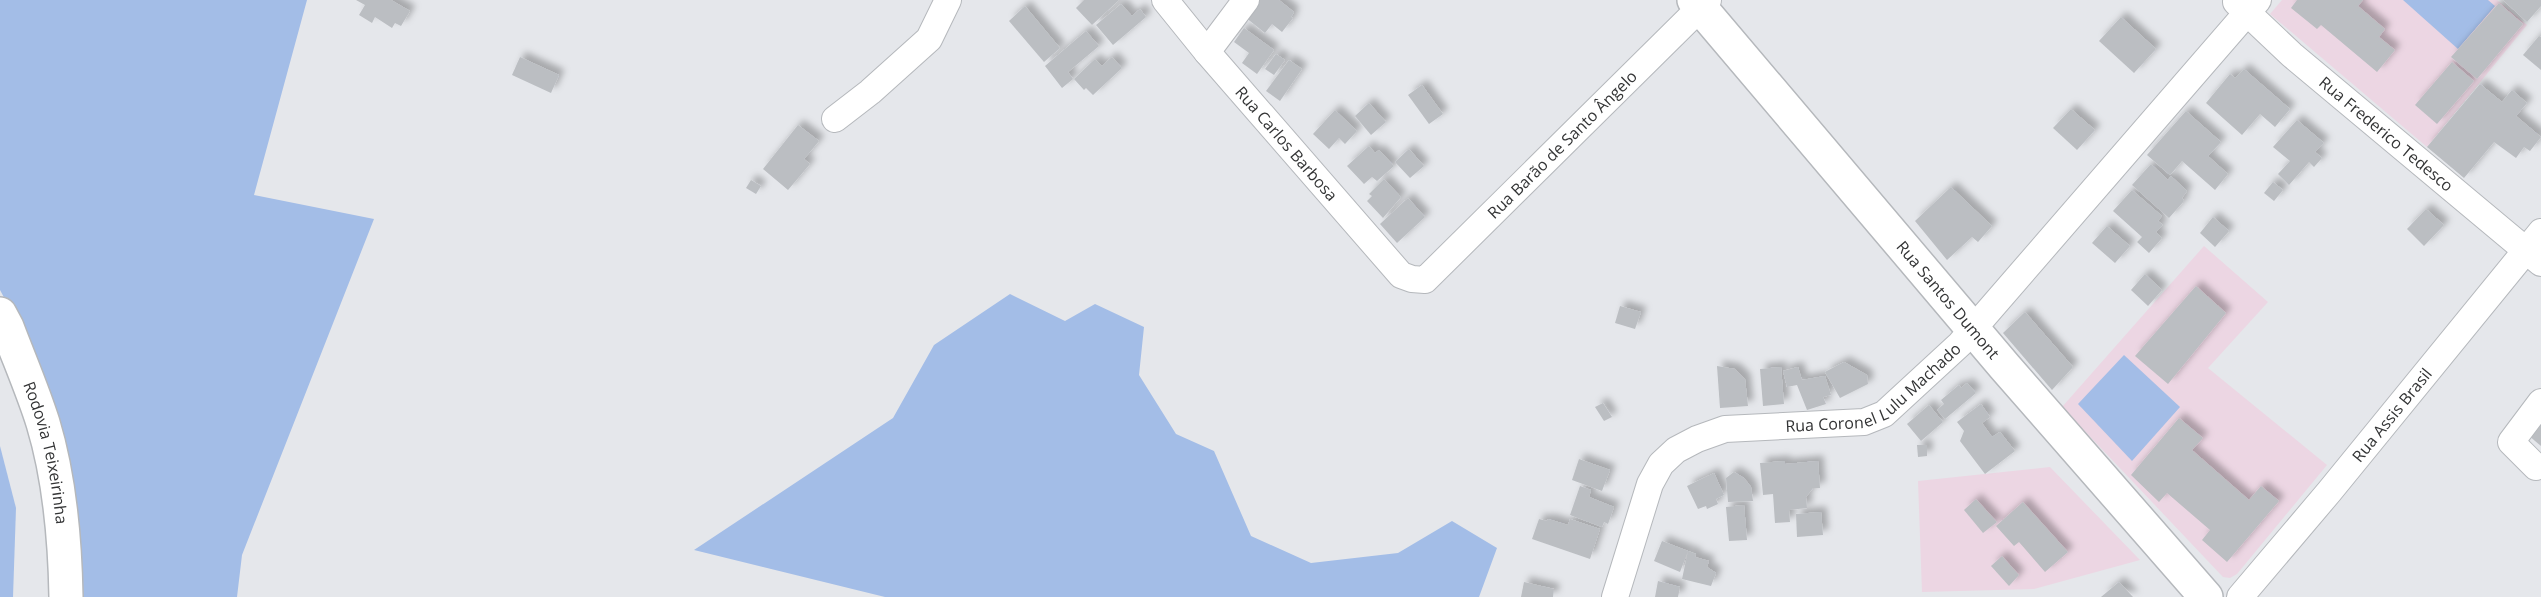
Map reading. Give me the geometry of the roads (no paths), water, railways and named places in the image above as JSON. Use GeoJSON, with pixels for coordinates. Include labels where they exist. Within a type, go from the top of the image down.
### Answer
{"type":"FeatureCollection","features":[{"type":"Feature","properties":{"kind":"main road","name":"Rua Santos Dumont"},"geometry":{"type":"LineString","coordinates":[[1701,2],[1973,329],[2206,597]]}},
{"type":"Feature","properties":{"kind":"main road","name":"Rodovia Teixeirinha"},"geometry":{"type":"LineString","coordinates":[[0,314],[43,423],[56,482],[65,545],[66,597]]}},
{"type":"Feature","properties":{"kind":"street"},"geometry":{"type":"LineString","coordinates":[[835,119],[870,92],[929,39],[948,0]]}},
{"type":"Feature","properties":{"kind":"street","name":"Rua Carlos Barbosa"},"geometry":{"type":"LineString","coordinates":[[1165,0],[1207,52],[1401,275],[1412,279]]}},
{"type":"Feature","properties":{"kind":"street"},"geometry":{"type":"LineString","coordinates":[[1207,52],[1246,0]]}},
{"type":"Feature","properties":{"kind":"street","name":"Rua Barão de Santo Ângelo"},"geometry":{"type":"LineString","coordinates":[[1412,279],[1425,280],[1701,2]]}},
{"type":"Feature","properties":{"kind":"street","name":"Rua Coronel Lulu Machado"},"geometry":{"type":"LineString","coordinates":[[1615,597],[1650,484],[1661,464],[1676,450],[1697,439],[1725,429],[1864,422],[1884,414],[1960,344],[2246,4]]}},
{"type":"Feature","properties":{"kind":"street","name":"Rua Frederico Tedesco"},"geometry":{"type":"LineString","coordinates":[[2246,4],[2292,55],[2536,248]]}},
{"type":"Feature","properties":{"kind":"street","name":"Rua Assis Brasil"},"geometry":{"type":"LineString","coordinates":[[2240,597],[2536,248]]}},
{"type":"Feature","properties":{"kind":"street"},"geometry":{"type":"LineString","coordinates":[[2536,467],[2511,442],[2541,402]]}}]}
